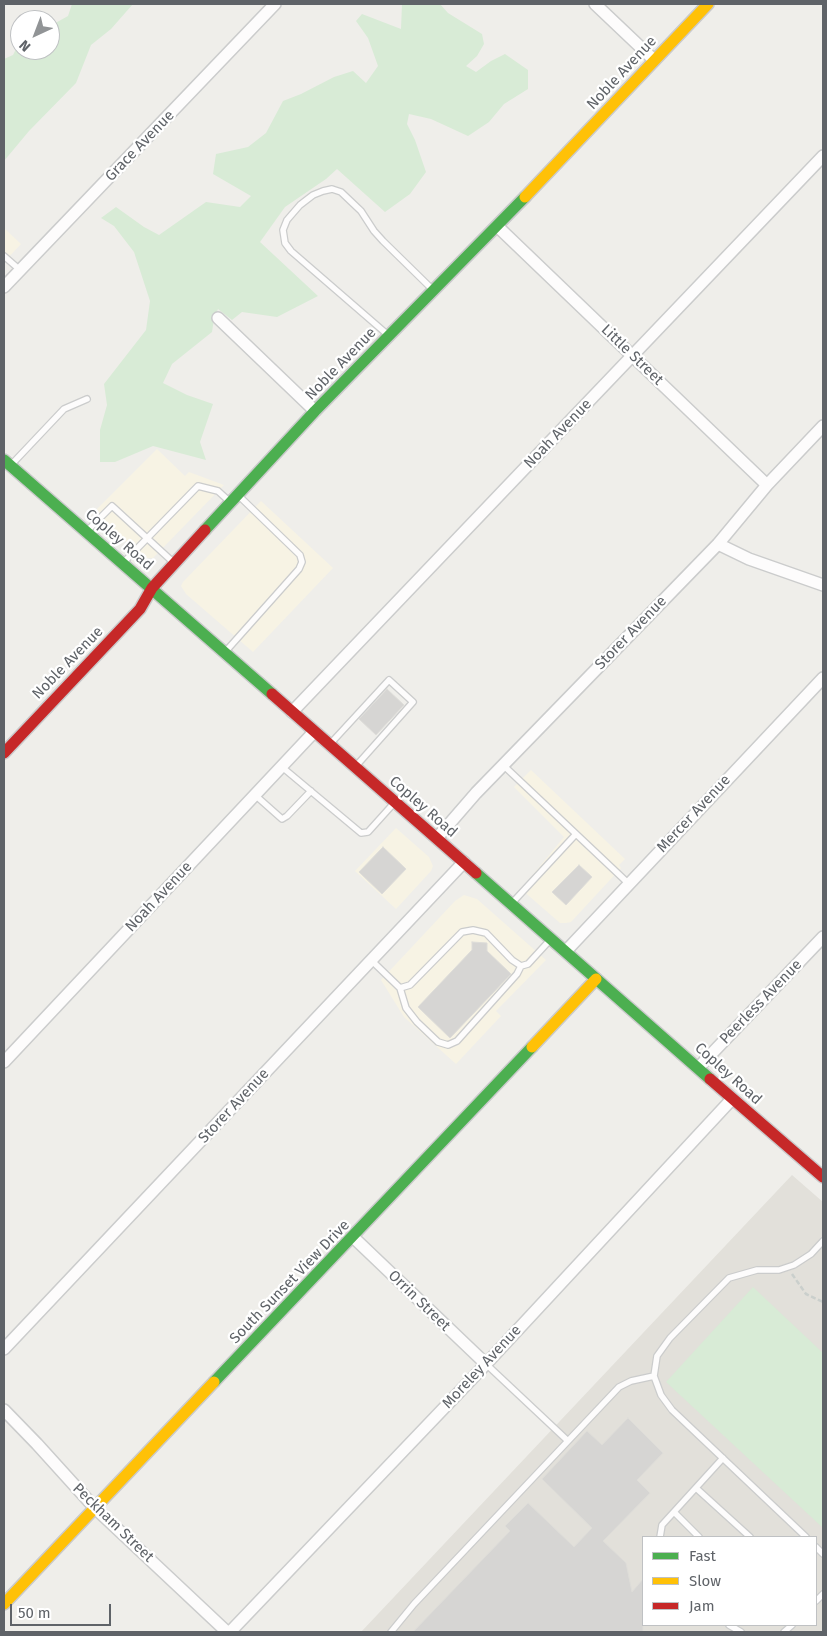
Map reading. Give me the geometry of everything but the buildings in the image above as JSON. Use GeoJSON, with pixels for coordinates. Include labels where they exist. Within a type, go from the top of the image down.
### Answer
{"type":"FeatureCollection","features":[{"type":"Feature","properties":{"kind":"street","name":"Grace Avenue"},"geometry":{"type":"LineString","coordinates":[[4,288],[275,4]]}},
{"type":"Feature","properties":{"kind":"street"},"geometry":{"type":"LineString","coordinates":[[595,4],[654,60]]}},
{"type":"Feature","properties":{"kind":"street","name":"Noble Avenue"},"geometry":{"type":"LineString","coordinates":[[4,753],[140,609],[152,588],[315,411],[497,226],[708,4]]}},
{"type":"Feature","properties":{"kind":"street","name":"Noah Avenue"},"geometry":{"type":"LineString","coordinates":[[292,712],[823,156]]}},
{"type":"Feature","properties":{"kind":"street","name":"Little Street"},"geometry":{"type":"LineString","coordinates":[[497,226],[766,484]]}},
{"type":"Feature","properties":{"kind":"street"},"geometry":{"type":"LineString","coordinates":[[218,318],[315,411]]}},
{"type":"Feature","properties":{"kind":"street","name":"Storer Avenue"},"geometry":{"type":"LineString","coordinates":[[437,838],[503,765],[718,544],[766,484],[823,426]]}},
{"type":"Feature","properties":{"kind":"street","name":"Copley Road"},"geometry":{"type":"LineString","coordinates":[[6,466],[152,588],[823,1177]]}},
{"type":"Feature","properties":{"kind":"street"},"geometry":{"type":"LineString","coordinates":[[718,544],[749,559],[823,585]]}},
{"type":"Feature","properties":{"kind":"street","name":"Mercer Avenue"},"geometry":{"type":"LineString","coordinates":[[566,951],[823,678]]}},
{"type":"Feature","properties":{"kind":"street","name":"Noah Avenue"},"geometry":{"type":"LineString","coordinates":[[4,1062],[314,732]]}},
{"type":"Feature","properties":{"kind":"street","name":"Storer Avenue"},"geometry":{"type":"LineString","coordinates":[[4,1350],[464,862]]}},
{"type":"Feature","properties":{"kind":"street","name":"Peerless Avenue"},"geometry":{"type":"LineString","coordinates":[[698,1068],[823,936]]}},
{"type":"Feature","properties":{"kind":"street","name":"South Sunset View Drive"},"geometry":{"type":"LineString","coordinates":[[4,1604],[596,979]]}},
{"type":"Feature","properties":{"kind":"street","name":"Moreley Avenue"},"geometry":{"type":"LineString","coordinates":[[228,1632],[486,1364],[732,1099]]}},
{"type":"Feature","properties":{"kind":"street","name":"Orrin Street"},"geometry":{"type":"LineString","coordinates":[[353,1237],[486,1364]]}},
{"type":"Feature","properties":{"kind":"street","name":"Peckham Street"},"geometry":{"type":"LineString","coordinates":[[4,1410],[94,1508],[228,1632]]}},
{"type":"Feature","properties":{"kind":"lane"},"geometry":{"type":"LineString","coordinates":[[389,336],[285,243],[283,230],[287,220],[300,205],[313,195],[323,191],[332,189],[341,192],[361,211],[383,241],[434,291]]}},
{"type":"Feature","properties":{"kind":"lane"},"geometry":{"type":"LineString","coordinates":[[4,256],[20,270]]}},
{"type":"Feature","properties":{"kind":"lane"},"geometry":{"type":"LineString","coordinates":[[6,466],[64,409],[87,399]]}},
{"type":"Feature","properties":{"kind":"lane"},"geometry":{"type":"LineString","coordinates":[[123,563],[198,486],[218,491],[234,499],[300,555],[302,562],[299,569],[224,652]]}},
{"type":"Feature","properties":{"kind":"lane"},"geometry":{"type":"LineString","coordinates":[[86,531],[112,506],[175,563]]}},
{"type":"Feature","properties":{"kind":"lane"},"geometry":{"type":"LineString","coordinates":[[329,745],[389,680],[413,702],[354,767]]}},
{"type":"Feature","properties":{"kind":"lane"},"geometry":{"type":"LineString","coordinates":[[503,765],[628,884]]}},
{"type":"Feature","properties":{"kind":"lane"},"geometry":{"type":"LineString","coordinates":[[282,767],[361,833],[368,832],[395,802]]}},
{"type":"Feature","properties":{"kind":"lane"},"geometry":{"type":"LineString","coordinates":[[255,795],[282,819],[310,791]]}},
{"type":"Feature","properties":{"kind":"lane"},"geometry":{"type":"LineString","coordinates":[[511,904],[576,834]]}},
{"type":"Feature","properties":{"kind":"lane"},"geometry":{"type":"LineString","coordinates":[[400,988],[410,985],[462,932],[473,930],[486,934],[512,960],[521,966]]}},
{"type":"Feature","properties":{"kind":"lane"},"geometry":{"type":"LineString","coordinates":[[371,960],[400,988],[406,1008],[417,1022],[438,1042],[448,1045],[457,1041],[517,974],[521,966],[528,964],[551,938]]}},
{"type":"Feature","properties":{"kind":"lane"},"geometry":{"type":"LineString","coordinates":[[805,1536],[672,1410],[661,1395],[654,1376],[657,1356],[670,1338],[729,1278],[757,1270],[779,1270],[788,1267],[812,1254],[823,1241]]}},
{"type":"Feature","properties":{"kind":"lane"},"geometry":{"type":"LineString","coordinates":[[486,1364],[568,1441]]}},
{"type":"Feature","properties":{"kind":"lane"},"geometry":{"type":"LineString","coordinates":[[391,1632],[414,1604],[619,1387],[631,1381],[654,1376]]}},
{"type":"Feature","properties":{"kind":"lane"},"geometry":{"type":"LineString","coordinates":[[660,1536],[662,1525],[723,1458]]}},
{"type":"Feature","properties":{"kind":"lane"},"geometry":{"type":"LineString","coordinates":[[696,1488],[749,1536]]}},
{"type":"Feature","properties":{"kind":"lane"},"geometry":{"type":"LineString","coordinates":[[674,1512],[698,1536]]}},
{"type":"Feature","properties":{"kind":"path"},"geometry":{"type":"LineString","coordinates":[[788,1267],[806,1294],[823,1302]]}},
{"type":"Feature","properties":{"kind":"shaded area"},"geometry":{"type":"Polygon","coordinates":[[[4,228],[21,244],[4,262],[4,228]]]}},
{"type":"Feature","properties":{"kind":"shaded area"},"geometry":{"type":"Polygon","coordinates":[[[157,449],[185,476],[189,472],[224,485],[153,558],[144,558],[94,512],[157,449]]]}},
{"type":"Feature","properties":{"kind":"shaded area"},"geometry":{"type":"Polygon","coordinates":[[[261,501],[333,568],[253,652],[186,594],[181,586],[261,501]]]}},
{"type":"Feature","properties":{"kind":"shaded area"},"geometry":{"type":"Polygon","coordinates":[[[531,770],[625,859],[619,865],[621,868],[571,922],[560,923],[521,889],[564,837],[514,787],[531,770]]]}},
{"type":"Feature","properties":{"kind":"shaded area"},"geometry":{"type":"Polygon","coordinates":[[[396,828],[429,857],[433,866],[431,871],[396,909],[355,871],[396,828]]]}},
{"type":"Feature","properties":{"kind":"shaded area"},"geometry":{"type":"Polygon","coordinates":[[[464,895],[477,899],[546,960],[496,1011],[501,1016],[456,1064],[404,1017],[381,980],[455,901],[464,895]]]}},
{"type":"Feature","properties":{"kind":"shaded area"},"geometry":{"type":"Polygon","coordinates":[[[792,1175],[823,1202],[823,1632],[361,1632],[792,1175]]]}},
{"type":"Feature","properties":{"kind":"green space"},"geometry":{"type":"Polygon","coordinates":[[[72,4],[133,4],[111,29],[91,45],[76,83],[29,131],[4,161],[4,59],[10,56],[10,60],[60,60],[60,20],[68,16],[72,4]]]}},
{"type":"Feature","properties":{"kind":"green space"},"geometry":{"type":"Polygon","coordinates":[[[402,4],[440,4],[448,13],[482,34],[484,44],[477,56],[466,66],[476,72],[505,54],[528,70],[528,89],[504,104],[489,122],[468,136],[431,119],[409,114],[407,124],[415,140],[426,172],[410,194],[385,212],[337,169],[326,179],[285,207],[260,242],[318,296],[277,317],[242,312],[232,320],[218,309],[212,332],[172,364],[163,383],[187,395],[213,404],[200,442],[206,460],[153,446],[115,462],[100,462],[100,430],[107,405],[104,384],[146,330],[150,301],[134,252],[114,226],[101,218],[116,207],[159,235],[206,202],[240,207],[251,196],[213,174],[216,154],[248,147],[266,133],[283,101],[334,77],[353,71],[366,83],[378,66],[368,38],[356,21],[362,14],[401,29],[402,4]]]}},
{"type":"Feature","properties":{"kind":"green space"},"geometry":{"type":"Polygon","coordinates":[[[753,1287],[823,1353],[823,1528],[666,1382],[753,1287]]]}},
{"type":"Feature","properties":{"kind":"traffic: fast"},"geometry":{"type":"LineString","coordinates":[[205,530],[315,411],[525,197]]}},
{"type":"Feature","properties":{"kind":"traffic: fast"},"geometry":{"type":"LineString","coordinates":[[4,460],[272,694]]}},
{"type":"Feature","properties":{"kind":"traffic: fast"},"geometry":{"type":"LineString","coordinates":[[476,873],[710,1079]]}},
{"type":"Feature","properties":{"kind":"traffic: fast"},"geometry":{"type":"LineString","coordinates":[[214,1382],[532,1047]]}},
{"type":"Feature","properties":{"kind":"traffic: slow"},"geometry":{"type":"LineString","coordinates":[[525,197],[708,4]]}},
{"type":"Feature","properties":{"kind":"traffic: slow"},"geometry":{"type":"LineString","coordinates":[[532,1047],[596,979]]}},
{"type":"Feature","properties":{"kind":"traffic: slow"},"geometry":{"type":"LineString","coordinates":[[4,1604],[214,1382]]}},
{"type":"Feature","properties":{"kind":"traffic: jam"},"geometry":{"type":"LineString","coordinates":[[4,753],[140,609],[152,588],[205,530]]}},
{"type":"Feature","properties":{"kind":"traffic: jam"},"geometry":{"type":"LineString","coordinates":[[272,694],[476,873]]}},
{"type":"Feature","properties":{"kind":"traffic: jam"},"geometry":{"type":"LineString","coordinates":[[710,1079],[823,1177]]}}]}
